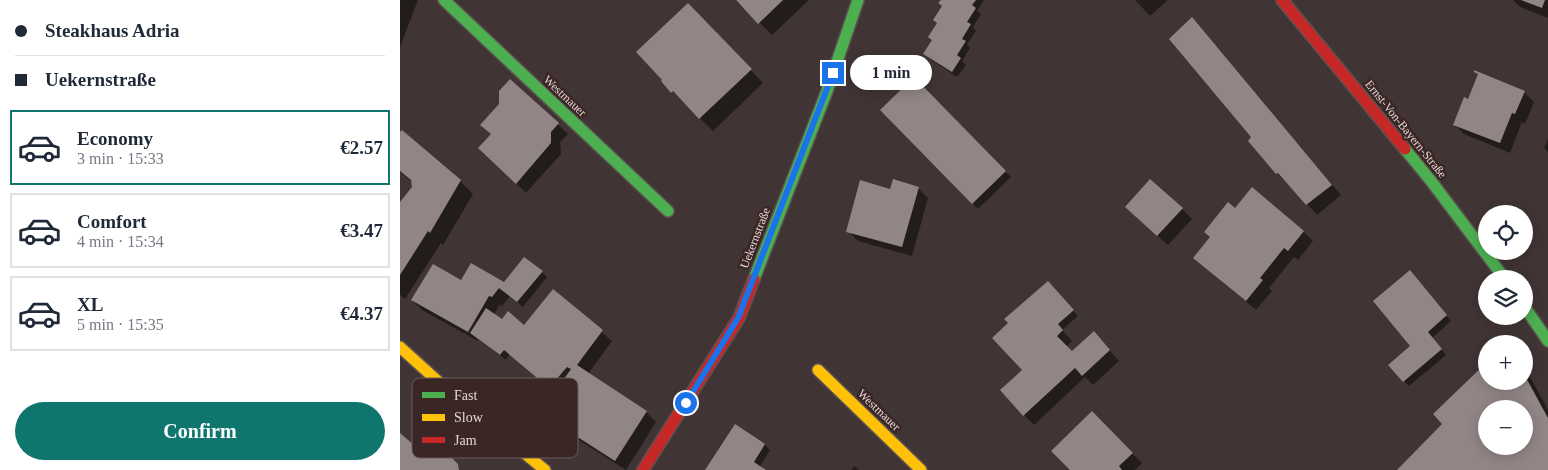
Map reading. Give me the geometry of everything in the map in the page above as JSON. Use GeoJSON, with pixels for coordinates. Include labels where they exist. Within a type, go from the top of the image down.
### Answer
{"type":"FeatureCollection","features":[{"type":"Feature","properties":{"kind":"street","name":"Westmauer"},"geometry":{"type":"LineString","coordinates":[[444,0],[668,211]]}},
{"type":"Feature","properties":{"kind":"street","name":"Uekernstraße"},"geometry":{"type":"LineString","coordinates":[[644,470],[738,318],[827,91],[858,0]]}},
{"type":"Feature","properties":{"kind":"street","name":"Ernst-Von-Bayern-Straße"},"geometry":{"type":"LineString","coordinates":[[1282,0],[1431,181],[1498,270]]}},
{"type":"Feature","properties":{"kind":"street"},"geometry":{"type":"LineString","coordinates":[[1533,319],[1548,341]]}},
{"type":"Feature","properties":{"kind":"street"},"geometry":{"type":"LineString","coordinates":[[400,347],[434,378]]}},
{"type":"Feature","properties":{"kind":"street","name":"Westmauer"},"geometry":{"type":"LineString","coordinates":[[818,370],[921,470]]}},
{"type":"Feature","properties":{"kind":"street"},"geometry":{"type":"LineString","coordinates":[[530,458],[545,470]]}},
{"type":"Feature","properties":{"kind":"building"},"geometry":{"type":"Polygon","coordinates":[[[736,0],[783,0],[758,24],[736,0]]]}},
{"type":"Feature","properties":{"kind":"building"},"geometry":{"type":"Polygon","coordinates":[[[941,0],[976,0],[972,5],[976,8],[967,22],[971,24],[962,39],[966,41],[957,55],[961,58],[952,72],[923,54],[932,40],[928,37],[937,23],[933,20],[942,6],[938,3],[941,0]]]}},
{"type":"Feature","properties":{"kind":"building"},"geometry":{"type":"Polygon","coordinates":[[[1521,0],[1545,0],[1542,8],[1521,0]]]}},
{"type":"Feature","properties":{"kind":"building"},"geometry":{"type":"Polygon","coordinates":[[[688,3],[752,69],[699,119],[673,91],[671,93],[662,80],[636,52],[688,3]]]}},
{"type":"Feature","properties":{"kind":"building"},"geometry":{"type":"Polygon","coordinates":[[[1192,17],[1332,185],[1306,205],[1248,141],[1251,137],[1169,39],[1192,17]]]}},
{"type":"Feature","properties":{"kind":"building"},"geometry":{"type":"Polygon","coordinates":[[[1474,70],[1525,91],[1515,114],[1512,113],[1500,143],[1453,125],[1464,97],[1468,99],[1478,74],[1474,70]]]}},
{"type":"Feature","properties":{"kind":"building"},"geometry":{"type":"Polygon","coordinates":[[[914,77],[1006,171],[972,204],[880,110],[914,77]]]}},
{"type":"Feature","properties":{"kind":"building"},"geometry":{"type":"Polygon","coordinates":[[[510,79],[559,123],[551,132],[551,143],[516,184],[478,148],[491,134],[480,125],[499,104],[499,91],[510,79]]]}},
{"type":"Feature","properties":{"kind":"building"},"geometry":{"type":"Polygon","coordinates":[[[402,130],[461,180],[430,233],[428,231],[400,275],[400,202],[412,187],[411,180],[400,171],[400,132],[402,130]]]}},
{"type":"Feature","properties":{"kind":"building"},"geometry":{"type":"Polygon","coordinates":[[[893,179],[919,187],[902,247],[846,232],[860,180],[890,189],[893,179]]]}},
{"type":"Feature","properties":{"kind":"building"},"geometry":{"type":"Polygon","coordinates":[[[1150,179],[1183,208],[1157,236],[1125,207],[1150,179]]]}},
{"type":"Feature","properties":{"kind":"building"},"geometry":{"type":"Polygon","coordinates":[[[1252,187],[1304,231],[1288,251],[1284,248],[1260,278],[1263,280],[1246,301],[1193,258],[1210,237],[1204,232],[1228,202],[1235,208],[1252,187]]]}},
{"type":"Feature","properties":{"kind":"building"},"geometry":{"type":"Polygon","coordinates":[[[524,257],[543,271],[517,302],[499,288],[492,297],[489,296],[468,332],[411,300],[433,264],[461,280],[471,263],[504,282],[524,257]]]}},
{"type":"Feature","properties":{"kind":"building"},"geometry":{"type":"Polygon","coordinates":[[[1410,270],[1447,315],[1428,332],[1442,349],[1403,382],[1388,365],[1410,346],[1373,301],[1410,270]]]}},
{"type":"Feature","properties":{"kind":"building"},"geometry":{"type":"Polygon","coordinates":[[[1048,281],[1074,310],[1058,324],[1063,330],[1057,336],[1072,351],[1094,331],[1110,350],[1082,376],[1075,368],[1023,416],[1000,390],[1022,370],[992,338],[1008,323],[1004,319],[1048,281]]]}},
{"type":"Feature","properties":{"kind":"building"},"geometry":{"type":"Polygon","coordinates":[[[553,289],[603,330],[577,365],[647,411],[615,461],[578,437],[578,378],[565,378],[571,369],[567,367],[558,378],[537,378],[504,350],[500,355],[470,333],[486,308],[502,319],[508,311],[524,325],[553,289]]]}},
{"type":"Feature","properties":{"kind":"building"},"geometry":{"type":"Polygon","coordinates":[[[1478,371],[1478,390],[1533,390],[1548,418],[1548,470],[1397,470],[1442,424],[1433,414],[1478,371]]]}},
{"type":"Feature","properties":{"kind":"building"},"geometry":{"type":"Polygon","coordinates":[[[1092,411],[1133,453],[1119,466],[1122,470],[1070,470],[1051,451],[1092,411]]]}},
{"type":"Feature","properties":{"kind":"building"},"geometry":{"type":"Polygon","coordinates":[[[735,424],[765,444],[754,462],[766,470],[705,470],[735,424]]]}},
{"type":"Feature","properties":{"kind":"building"},"geometry":{"type":"Polygon","coordinates":[[[400,433],[412,443],[412,458],[452,458],[458,464],[459,470],[400,470],[400,433]]]}},
{"type":"Feature","properties":{"kind":"traffic: fast"},"geometry":{"type":"LineString","coordinates":[[444,0],[668,211]]}},
{"type":"Feature","properties":{"kind":"traffic: fast"},"geometry":{"type":"LineString","coordinates":[[754,279],[827,91],[858,0]]}},
{"type":"Feature","properties":{"kind":"traffic: fast"},"geometry":{"type":"LineString","coordinates":[[1405,149],[1498,270]]}},
{"type":"Feature","properties":{"kind":"traffic: fast"},"geometry":{"type":"LineString","coordinates":[[1533,319],[1548,341]]}},
{"type":"Feature","properties":{"kind":"traffic: slow"},"geometry":{"type":"LineString","coordinates":[[400,347],[434,378]]}},
{"type":"Feature","properties":{"kind":"traffic: slow"},"geometry":{"type":"LineString","coordinates":[[818,370],[921,470]]}},
{"type":"Feature","properties":{"kind":"traffic: slow"},"geometry":{"type":"LineString","coordinates":[[530,458],[545,470]]}},
{"type":"Feature","properties":{"kind":"traffic: jam"},"geometry":{"type":"LineString","coordinates":[[1282,0],[1405,149]]}},
{"type":"Feature","properties":{"kind":"traffic: jam"},"geometry":{"type":"LineString","coordinates":[[643,470],[739,318],[754,279]]}},
{"type":"Feature","properties":{"kind":"route"},"geometry":{"type":"LineString","coordinates":[[686,403],[738,318],[833,73]]}}]}
